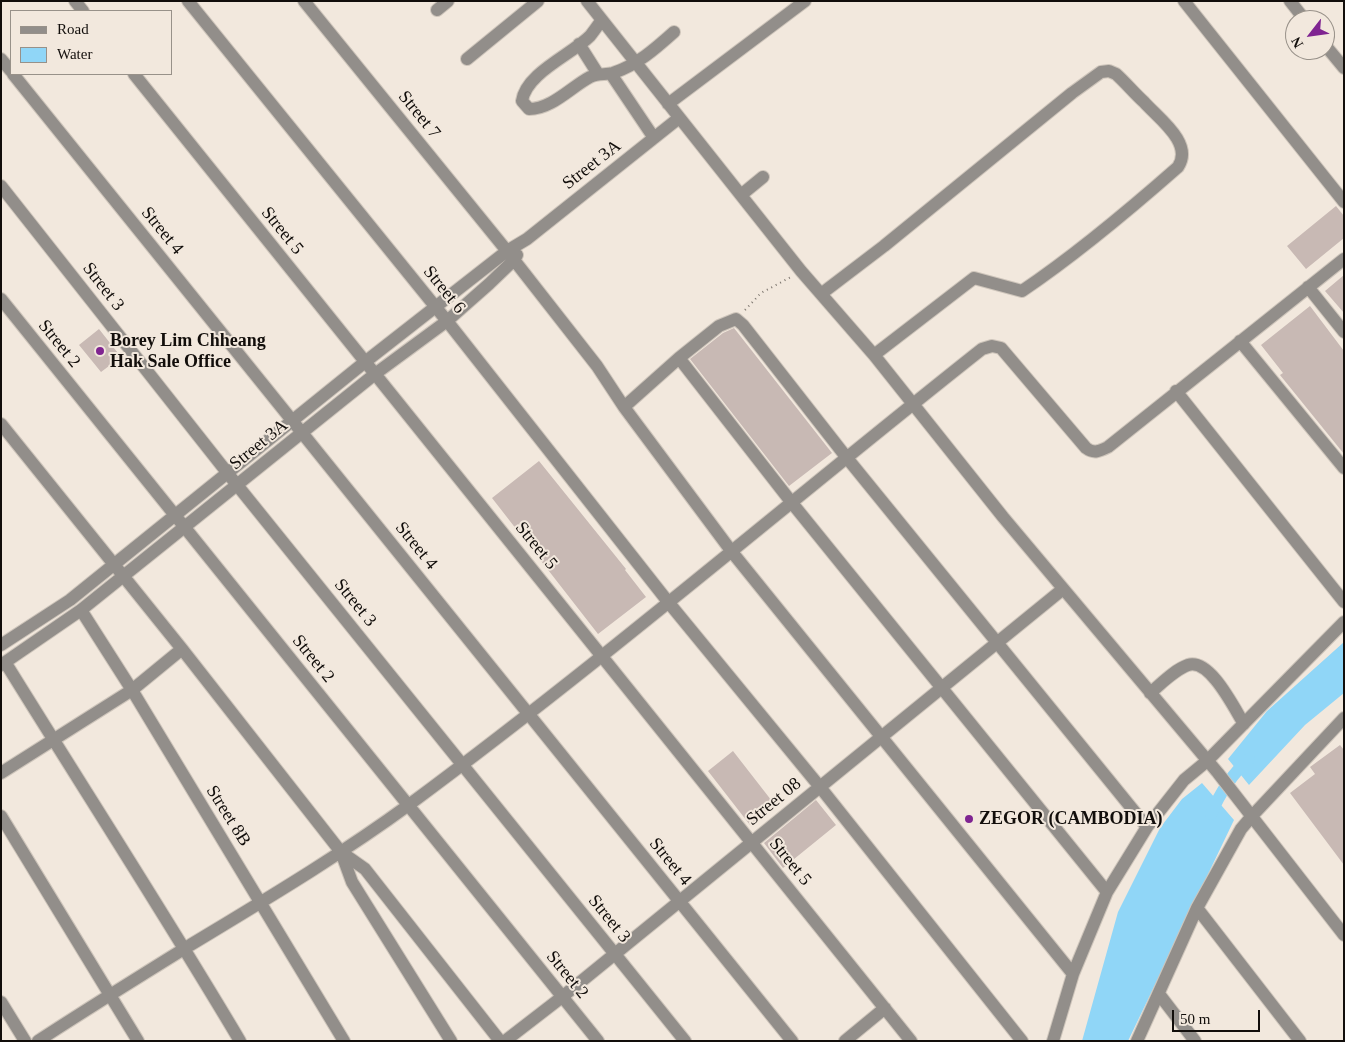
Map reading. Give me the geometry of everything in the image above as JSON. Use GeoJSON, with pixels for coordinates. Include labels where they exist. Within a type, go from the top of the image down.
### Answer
{"type":"FeatureCollection","features":[{"type":"Feature","properties":{"kind":"street","name":"Street 6"},"geometry":{"type":"LineString","coordinates":[[188,1],[436,307],[669,603],[820,787],[1022,1041]]}},
{"type":"Feature","properties":{"kind":"street","name":"Street 7"},"geometry":{"type":"LineString","coordinates":[[304,1],[511,256],[597,366],[624,407],[732,552],[1073,974]]}},
{"type":"Feature","properties":{"kind":"street"},"geometry":{"type":"LineString","coordinates":[[437,10],[448,1]]}},
{"type":"Feature","properties":{"kind":"street"},"geometry":{"type":"LineString","coordinates":[[467,59],[538,1]]}},
{"type":"Feature","properties":{"kind":"street"},"geometry":{"type":"LineString","coordinates":[[587,1],[801,271],[874,355],[975,483],[1063,590],[1218,773],[1344,935]]}},
{"type":"Feature","properties":{"kind":"street"},"geometry":{"type":"LineString","coordinates":[[668,104],[805,1]]}},
{"type":"Feature","properties":{"kind":"street"},"geometry":{"type":"LineString","coordinates":[[1184,1],[1344,202]]}},
{"type":"Feature","properties":{"kind":"street"},"geometry":{"type":"LineString","coordinates":[[602,20],[589,37],[527,86],[522,101],[529,109],[535,109],[549,103],[589,77],[598,74],[611,74],[637,63],[674,32]]}},
{"type":"Feature","properties":{"kind":"street"},"geometry":{"type":"LineString","coordinates":[[580,44],[598,74]]}},
{"type":"Feature","properties":{"kind":"street"},"geometry":{"type":"LineString","coordinates":[[1335,57],[1344,68]]}},
{"type":"Feature","properties":{"kind":"street","name":"Street 4"},"geometry":{"type":"LineString","coordinates":[[1,58],[10,69]]}},
{"type":"Feature","properties":{"kind":"street"},"geometry":{"type":"LineString","coordinates":[[821,294],[884,246],[1072,93],[1101,72],[1109,70],[1116,74],[1175,134],[1182,151],[1182,160],[1178,167],[1103,230],[1022,292],[974,278],[874,355]]}},
{"type":"Feature","properties":{"kind":"street"},"geometry":{"type":"LineString","coordinates":[[611,74],[654,138]]}},
{"type":"Feature","properties":{"kind":"street","name":"Street 4"},"geometry":{"type":"LineString","coordinates":[[14,75],[792,1041]]}},
{"type":"Feature","properties":{"kind":"street","name":"Street 5"},"geometry":{"type":"LineString","coordinates":[[135,75],[911,1041]]}},
{"type":"Feature","properties":{"kind":"street","name":"Street 3A"},"geometry":{"type":"LineString","coordinates":[[3,663],[81,610],[375,374],[447,321],[527,239],[679,118]]}},
{"type":"Feature","properties":{"kind":"street"},"geometry":{"type":"LineString","coordinates":[[741,195],[763,177]]}},
{"type":"Feature","properties":{"kind":"street","name":"Street 3"},"geometry":{"type":"LineString","coordinates":[[1,186],[237,485],[685,1041]]}},
{"type":"Feature","properties":{"kind":"street","name":"Street 3A"},"geometry":{"type":"LineString","coordinates":[[4,643],[70,600],[365,362],[436,307],[511,256]]}},
{"type":"Feature","properties":{"kind":"street"},"geometry":{"type":"LineString","coordinates":[[38,1041],[110,994],[341,852],[408,805],[529,714],[669,603],[982,349],[997,346],[1002,348],[1086,448],[1095,452],[1108,447],[1344,259]]}},
{"type":"Feature","properties":{"kind":"street"},"geometry":{"type":"LineString","coordinates":[[1308,287],[1344,332]]}},
{"type":"Feature","properties":{"kind":"street","name":"Street 2"},"geometry":{"type":"LineString","coordinates":[[1,299],[598,1041]]}},
{"type":"Feature","properties":{"kind":"street"},"geometry":{"type":"LineString","coordinates":[[624,407],[679,358],[719,326],[736,319],[743,325],[847,458],[1147,827]]}},
{"type":"Feature","properties":{"kind":"street"},"geometry":{"type":"LineString","coordinates":[[1240,341],[1344,468]]}},
{"type":"Feature","properties":{"kind":"street"},"geometry":{"type":"LineString","coordinates":[[679,358],[792,503],[1107,892]]}},
{"type":"Feature","properties":{"kind":"street"},"geometry":{"type":"LineString","coordinates":[[1176,391],[1344,602]]}},
{"type":"Feature","properties":{"kind":"street"},"geometry":{"type":"LineString","coordinates":[[1,424],[182,649],[341,852],[352,882],[451,1041]]}},
{"type":"Feature","properties":{"kind":"street","name":"Street 08"},"geometry":{"type":"LineString","coordinates":[[505,1041],[562,997],[1063,590]]}},
{"type":"Feature","properties":{"kind":"street","name":"Street 8B"},"geometry":{"type":"LineString","coordinates":[[81,610],[262,902],[344,1041]]}},
{"type":"Feature","properties":{"kind":"street"},"geometry":{"type":"LineString","coordinates":[[53,611],[62,624]]}},
{"type":"Feature","properties":{"kind":"street"},"geometry":{"type":"LineString","coordinates":[[1053,1041],[1073,974],[1107,892],[1147,827],[1184,780],[1208,761],[1344,622]]}},
{"type":"Feature","properties":{"kind":"street"},"geometry":{"type":"LineString","coordinates":[[4,643],[17,654]]}},
{"type":"Feature","properties":{"kind":"street"},"geometry":{"type":"LineString","coordinates":[[1,773],[132,690],[182,649]]}},
{"type":"Feature","properties":{"kind":"street"},"geometry":{"type":"LineString","coordinates":[[3,663],[185,948],[240,1041]]}},
{"type":"Feature","properties":{"kind":"street"},"geometry":{"type":"LineString","coordinates":[[1150,694],[1190,664],[1202,666],[1215,678],[1244,724]]}},
{"type":"Feature","properties":{"kind":"street"},"geometry":{"type":"LineString","coordinates":[[1137,1041],[1197,908],[1241,829],[1342,725]]}},
{"type":"Feature","properties":{"kind":"street"},"geometry":{"type":"LineString","coordinates":[[1,816],[138,1041]]}},
{"type":"Feature","properties":{"kind":"street"},"geometry":{"type":"LineString","coordinates":[[341,852],[365,868],[500,1041]]}},
{"type":"Feature","properties":{"kind":"street"},"geometry":{"type":"LineString","coordinates":[[1197,908],[1300,1041]]}},
{"type":"Feature","properties":{"kind":"street"},"geometry":{"type":"LineString","coordinates":[[1159,994],[1195,1041]]}},
{"type":"Feature","properties":{"kind":"street"},"geometry":{"type":"LineString","coordinates":[[1,1002],[25,1041]]}},
{"type":"Feature","properties":{"kind":"street"},"geometry":{"type":"LineString","coordinates":[[845,1041],[885,1008]]}},
{"type":"Feature","properties":{"kind":"path"},"geometry":{"type":"LineString","coordinates":[[736,319],[760,293],[801,271]]}},
{"type":"Feature","properties":{"kind":"water"},"geometry":{"type":"Polygon","coordinates":[[[1344,642],[1344,693],[1305,725],[1249,785],[1228,759],[1267,711],[1344,642]]]}},
{"type":"Feature","properties":{"kind":"water"},"geometry":{"type":"Polygon","coordinates":[[[1202,783],[1234,820],[1128,1041],[1082,1041],[1118,912],[1160,828],[1182,799],[1202,783]]]}},
{"type":"Feature","properties":{"kind":"building"},"geometry":{"type":"Polygon","coordinates":[[[1336,206],[1344,216],[1344,238],[1306,269],[1287,246],[1336,206]]]}},
{"type":"Feature","properties":{"kind":"building"},"geometry":{"type":"Polygon","coordinates":[[[1344,275],[1344,313],[1325,291],[1344,275]]]}},
{"type":"Feature","properties":{"kind":"building"},"geometry":{"type":"Polygon","coordinates":[[[1310,306],[1344,351],[1344,454],[1280,375],[1283,373],[1261,345],[1310,306]]]}},
{"type":"Feature","properties":{"kind":"building"},"geometry":{"type":"Polygon","coordinates":[[[734,328],[832,453],[789,486],[690,359],[723,333],[734,328]]]}},
{"type":"Feature","properties":{"kind":"building","name":"Borey Lim Chheang Hak Sale Office"},"geometry":{"type":"Polygon","coordinates":[[[99,329],[121,357],[101,372],[79,345],[99,329]]]}},
{"type":"Feature","properties":{"kind":"building"},"geometry":{"type":"Polygon","coordinates":[[[539,461],[626,569],[646,597],[598,634],[492,498],[539,461]]]}},
{"type":"Feature","properties":{"kind":"building"},"geometry":{"type":"Polygon","coordinates":[[[1340,745],[1344,750],[1344,865],[1290,793],[1315,774],[1310,767],[1340,745]]]}},
{"type":"Feature","properties":{"kind":"building"},"geometry":{"type":"Polygon","coordinates":[[[733,751],[775,805],[750,825],[708,771],[733,751]]]}},
{"type":"Feature","properties":{"kind":"building"},"geometry":{"type":"Polygon","coordinates":[[[816,800],[836,825],[783,868],[764,843],[816,800]]]}},
{"type":"Feature","properties":{"kind":"waterway"},"geometry":{"type":"LineString","coordinates":[[1211,814],[1227,784],[1249,759]]}},
{"type":"Feature","properties":{"kind":"place","name":"Borey Lim Chheang Hak Sale Office"},"geometry":{"type":"Point","coordinates":[100,351]}},
{"type":"Feature","properties":{"kind":"place","name":"ZEGOR (CAMBODIA)"},"geometry":{"type":"Point","coordinates":[969,819]}}]}
